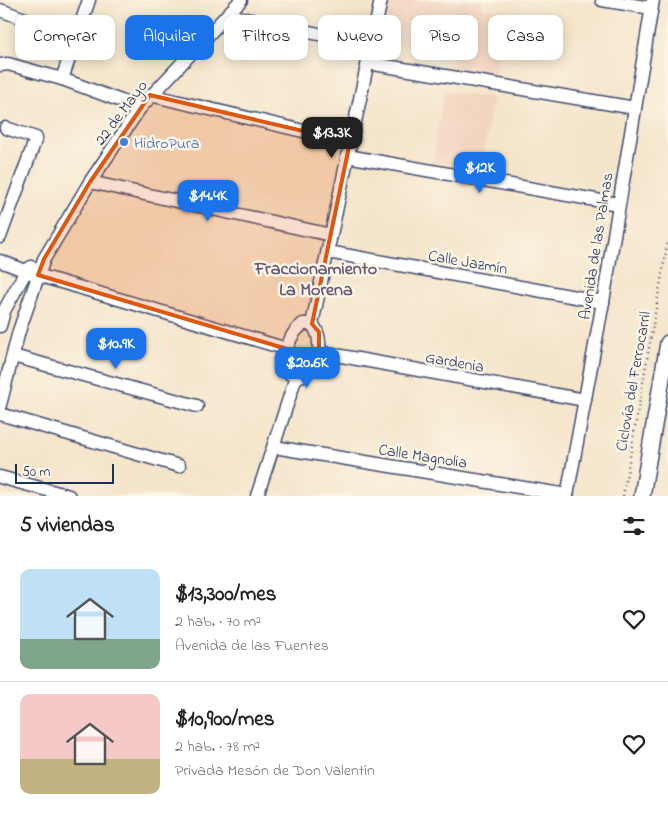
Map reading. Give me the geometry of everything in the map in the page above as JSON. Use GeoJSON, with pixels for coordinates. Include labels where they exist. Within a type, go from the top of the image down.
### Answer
{"type":"FeatureCollection","features":[{"type":"Feature","properties":{"kind":"street"},"geometry":{"type":"LineString","coordinates":[[62,79],[89,0]]}},
{"type":"Feature","properties":{"kind":"street","name":"22 de Mayo"},"geometry":{"type":"LineString","coordinates":[[227,15],[241,0]]}},
{"type":"Feature","properties":{"kind":"street"},"geometry":{"type":"LineString","coordinates":[[378,15],[381,0]]}},
{"type":"Feature","properties":{"kind":"street"},"geometry":{"type":"LineString","coordinates":[[602,0],[652,4]]}},
{"type":"Feature","properties":{"kind":"street","name":"Avenida de las Palmas"},"geometry":{"type":"LineString","coordinates":[[567,496],[603,302],[652,4]]}},
{"type":"Feature","properties":{"kind":"street"},"geometry":{"type":"LineString","coordinates":[[0,10],[15,15]]}},
{"type":"Feature","properties":{"kind":"street","name":"22 de Mayo"},"geometry":{"type":"LineString","coordinates":[[33,274],[90,182],[140,108],[150,95],[224,18]]}},
{"type":"Feature","properties":{"kind":"street"},"geometry":{"type":"LineString","coordinates":[[312,324],[369,60]]}},
{"type":"Feature","properties":{"kind":"street"},"geometry":{"type":"LineString","coordinates":[[368,63],[635,108]]}},
{"type":"Feature","properties":{"kind":"street"},"geometry":{"type":"LineString","coordinates":[[0,65],[8,64],[62,79],[140,108]]}},
{"type":"Feature","properties":{"kind":"street"},"geometry":{"type":"LineString","coordinates":[[150,95],[350,142]]}},
{"type":"Feature","properties":{"kind":"street"},"geometry":{"type":"LineString","coordinates":[[0,237],[36,138],[6,128]]}},
{"type":"Feature","properties":{"kind":"street"},"geometry":{"type":"LineString","coordinates":[[347,156],[618,204]]}},
{"type":"Feature","properties":{"kind":"street"},"geometry":{"type":"LineString","coordinates":[[90,182],[332,235]]}},
{"type":"Feature","properties":{"kind":"street","name":"Calle Jazmín"},"geometry":{"type":"LineString","coordinates":[[328,252],[603,302]]}},
{"type":"Feature","properties":{"kind":"street"},"geometry":{"type":"LineString","coordinates":[[0,261],[33,274],[287,349]]}},
{"type":"Feature","properties":{"kind":"street"},"geometry":{"type":"LineString","coordinates":[[0,326],[2,311],[33,274]]}},
{"type":"Feature","properties":{"kind":"street"},"geometry":{"type":"LineString","coordinates":[[0,405],[33,274]]}},
{"type":"Feature","properties":{"kind":"street"},"geometry":{"type":"LineString","coordinates":[[303,324],[312,324],[319,332],[319,352],[310,370],[304,376],[296,377],[289,373],[286,362],[287,349],[295,330],[303,324]]}},
{"type":"Feature","properties":{"kind":"street"},"geometry":{"type":"LineString","coordinates":[[642,496],[668,343]]}},
{"type":"Feature","properties":{"kind":"street","name":"Gardenia"},"geometry":{"type":"LineString","coordinates":[[319,352],[585,400]]}},
{"type":"Feature","properties":{"kind":"street"},"geometry":{"type":"LineString","coordinates":[[12,356],[197,406]]}},
{"type":"Feature","properties":{"kind":"street"},"geometry":{"type":"LineString","coordinates":[[257,496],[296,377]]}},
{"type":"Feature","properties":{"kind":"street"},"geometry":{"type":"LineString","coordinates":[[0,414],[179,466]]}},
{"type":"Feature","properties":{"kind":"street","name":"Calle Magnolia"},"geometry":{"type":"LineString","coordinates":[[274,447],[567,496]]}},
{"type":"Feature","properties":{"kind":"street"},"geometry":{"type":"LineString","coordinates":[[0,477],[69,496]]}},
{"type":"Feature","properties":{"kind":"path","name":"Ciclovía del Ferrocarril"},"geometry":{"type":"LineString","coordinates":[[624,496],[668,240]]}},
{"type":"Feature","properties":{"kind":"highlighted area"},"geometry":{"type":"Polygon","coordinates":[[[150,95],[350,142],[312,324],[319,332],[319,352],[304,375],[289,373],[287,349],[38,275],[44,259],[90,182],[150,95]]]}},
{"type":"Feature","properties":{"kind":"shaded area"},"geometry":{"type":"Polygon","coordinates":[[[390,0],[482,0],[481,7],[506,11],[505,15],[488,15],[488,60],[497,60],[494,80],[450,72],[453,60],[478,60],[478,15],[411,15],[411,46],[401,44],[401,15],[387,15],[390,0]]]}},
{"type":"Feature","properties":{"kind":"shaded area"},"geometry":{"type":"Polygon","coordinates":[[[444,92],[493,98],[480,173],[432,163],[444,92]]]}},
{"type":"Feature","properties":{"kind":"place","name":"HidroPura"},"geometry":{"type":"Point","coordinates":[124,142]}},
{"type":"Feature","properties":{"kind":"district","name":"Fraccionamiento La Morena"},"geometry":{"type":"Point","coordinates":[316,278]}}]}
